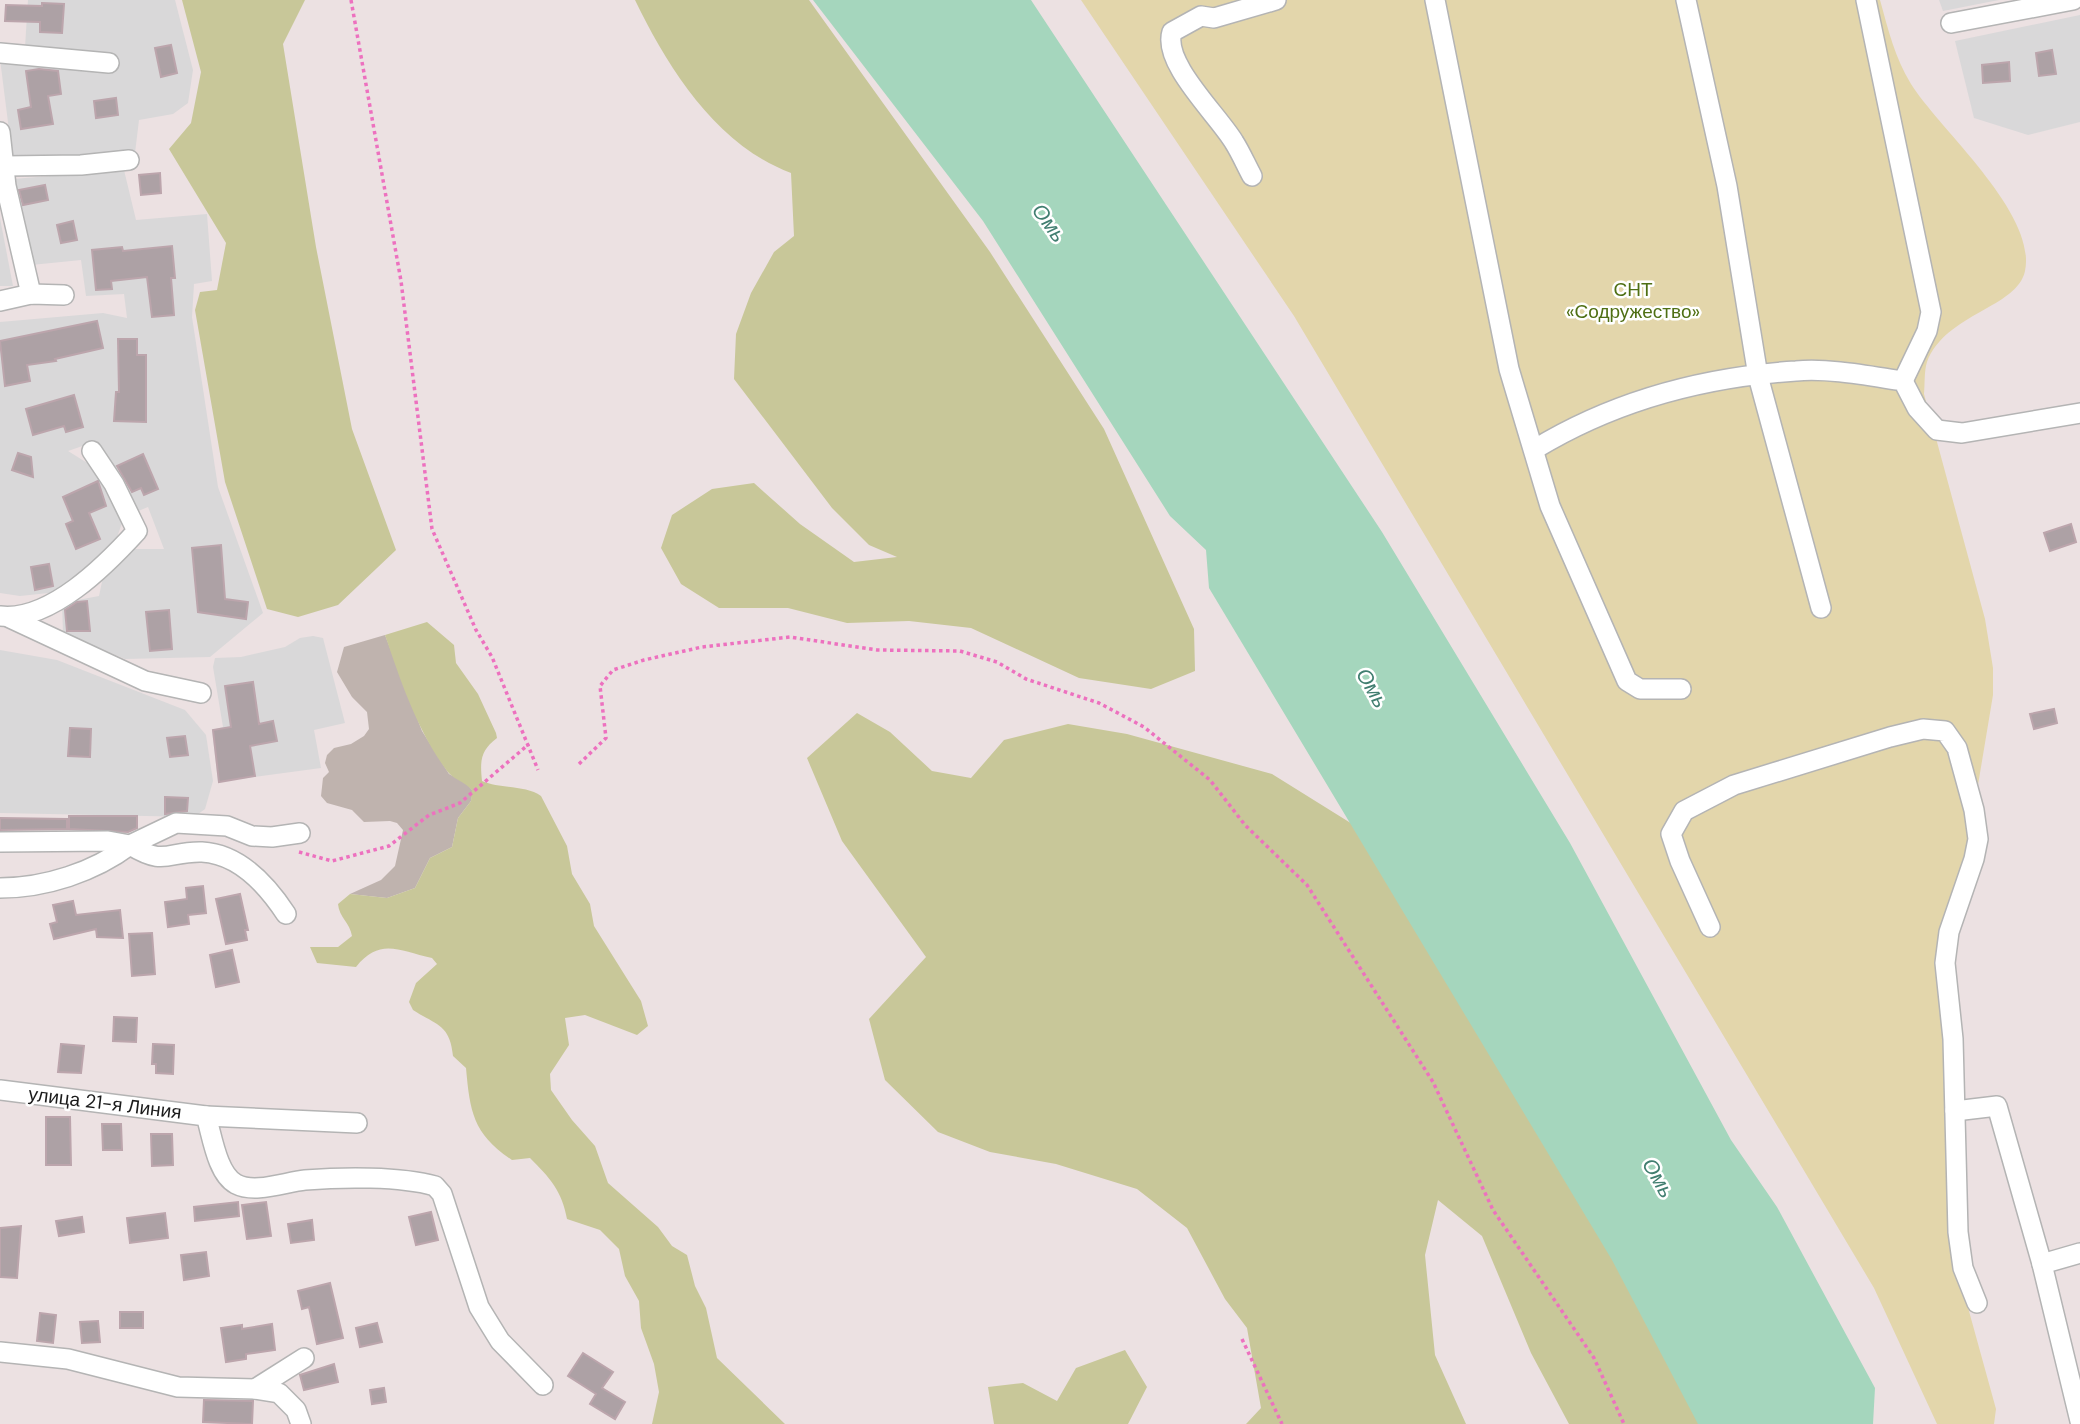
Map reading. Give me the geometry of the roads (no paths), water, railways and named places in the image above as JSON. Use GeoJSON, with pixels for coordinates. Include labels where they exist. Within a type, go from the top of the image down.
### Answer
{"type":"FeatureCollection","features":[{"type":"Feature","properties":{"kind":"street"},"geometry":{"type":"LineString","coordinates":[[1189,0],[1201,16]]}},
{"type":"Feature","properties":{"kind":"street"},"geometry":{"type":"LineString","coordinates":[[1252,176],[1234,141],[1174,59],[1168,42],[1172,32],[1201,16],[1214,18],[1276,0]]}},
{"type":"Feature","properties":{"kind":"street"},"geometry":{"type":"LineString","coordinates":[[1435,0],[1509,369],[1550,506],[1627,681],[1640,689],[1681,689]]}},
{"type":"Feature","properties":{"kind":"street"},"geometry":{"type":"LineString","coordinates":[[1686,0],[1727,186],[1758,376],[1821,608]]}},
{"type":"Feature","properties":{"kind":"street"},"geometry":{"type":"LineString","coordinates":[[1866,0],[1931,312],[1927,331],[1903,381]]}},
{"type":"Feature","properties":{"kind":"street"},"geometry":{"type":"LineString","coordinates":[[1951,23],[2073,0]]}},
{"type":"Feature","properties":{"kind":"street"},"geometry":{"type":"LineString","coordinates":[[0,53],[109,63]]}},
{"type":"Feature","properties":{"kind":"street"},"geometry":{"type":"LineString","coordinates":[[0,132],[6,186],[31,294]]}},
{"type":"Feature","properties":{"kind":"street"},"geometry":{"type":"LineString","coordinates":[[5,166],[81,165],[129,160]]}},
{"type":"Feature","properties":{"kind":"street"},"geometry":{"type":"LineString","coordinates":[[0,301],[31,294],[64,295]]}},
{"type":"Feature","properties":{"kind":"street"},"geometry":{"type":"LineString","coordinates":[[1535,449],[1569,429],[1665,390],[1798,370],[1903,381]]}},
{"type":"Feature","properties":{"kind":"street"},"geometry":{"type":"LineString","coordinates":[[1903,381],[1917,408],[1937,430],[1962,433],[2080,413]]}},
{"type":"Feature","properties":{"kind":"street"},"geometry":{"type":"LineString","coordinates":[[5,617],[32,612],[71,591],[106,565],[137,531],[114,484],[92,452]]}},
{"type":"Feature","properties":{"kind":"street"},"geometry":{"type":"LineString","coordinates":[[5,617],[145,681],[201,693]]}},
{"type":"Feature","properties":{"kind":"street"},"geometry":{"type":"LineString","coordinates":[[1710,926],[1680,861],[1671,834],[1684,811],[1734,785],[1889,737],[1923,729],[1945,731],[1957,748],[1974,810],[1978,839],[1974,859],[1949,932],[1945,963],[1953,1039],[1958,1232],[1963,1268],[1977,1303]]}},
{"type":"Feature","properties":{"kind":"street"},"geometry":{"type":"LineString","coordinates":[[0,887],[20,888],[77,874],[107,862],[130,845],[176,823],[227,826],[252,836],[272,837],[300,833]]}},
{"type":"Feature","properties":{"kind":"street"},"geometry":{"type":"LineString","coordinates":[[0,842],[108,841],[130,845],[158,859],[200,852],[217,855],[248,870],[270,889],[286,914]]}},
{"type":"Feature","properties":{"kind":"street","name":"улица 21-я Линия"},"geometry":{"type":"LineString","coordinates":[[0,1090],[206,1116],[223,1170],[234,1184],[248,1188],[305,1180],[344,1179],[424,1183],[435,1186],[442,1194],[479,1307],[500,1340],[543,1385]]}},
{"type":"Feature","properties":{"kind":"street"},"geometry":{"type":"LineString","coordinates":[[1955,1111],[1997,1106],[2042,1265],[2080,1421]]}},
{"type":"Feature","properties":{"kind":"street"},"geometry":{"type":"LineString","coordinates":[[206,1116],[357,1123]]}},
{"type":"Feature","properties":{"kind":"street"},"geometry":{"type":"LineString","coordinates":[[2042,1265],[2080,1253]]}},
{"type":"Feature","properties":{"kind":"street"},"geometry":{"type":"LineString","coordinates":[[0,1352],[68,1359],[178,1387],[255,1389],[279,1393],[296,1410],[301,1424]]}},
{"type":"Feature","properties":{"kind":"street"},"geometry":{"type":"LineString","coordinates":[[255,1389],[304,1358]]}},
{"type":"Feature","properties":{"kind":"water","name":"Омь"},"geometry":{"type":"Polygon","coordinates":[[[813,0],[1031,0],[1382,532],[1570,843],[1731,1140],[1777,1207],[1875,1388],[1873,1424],[1698,1424],[1612,1260],[1209,588],[1206,550],[1170,516],[983,221],[813,0]]]}},
{"type":"Feature","properties":{"kind":"park label","name":"СНТ «Содружество»"},"geometry":{"type":"Point","coordinates":[1633,300]}}]}
